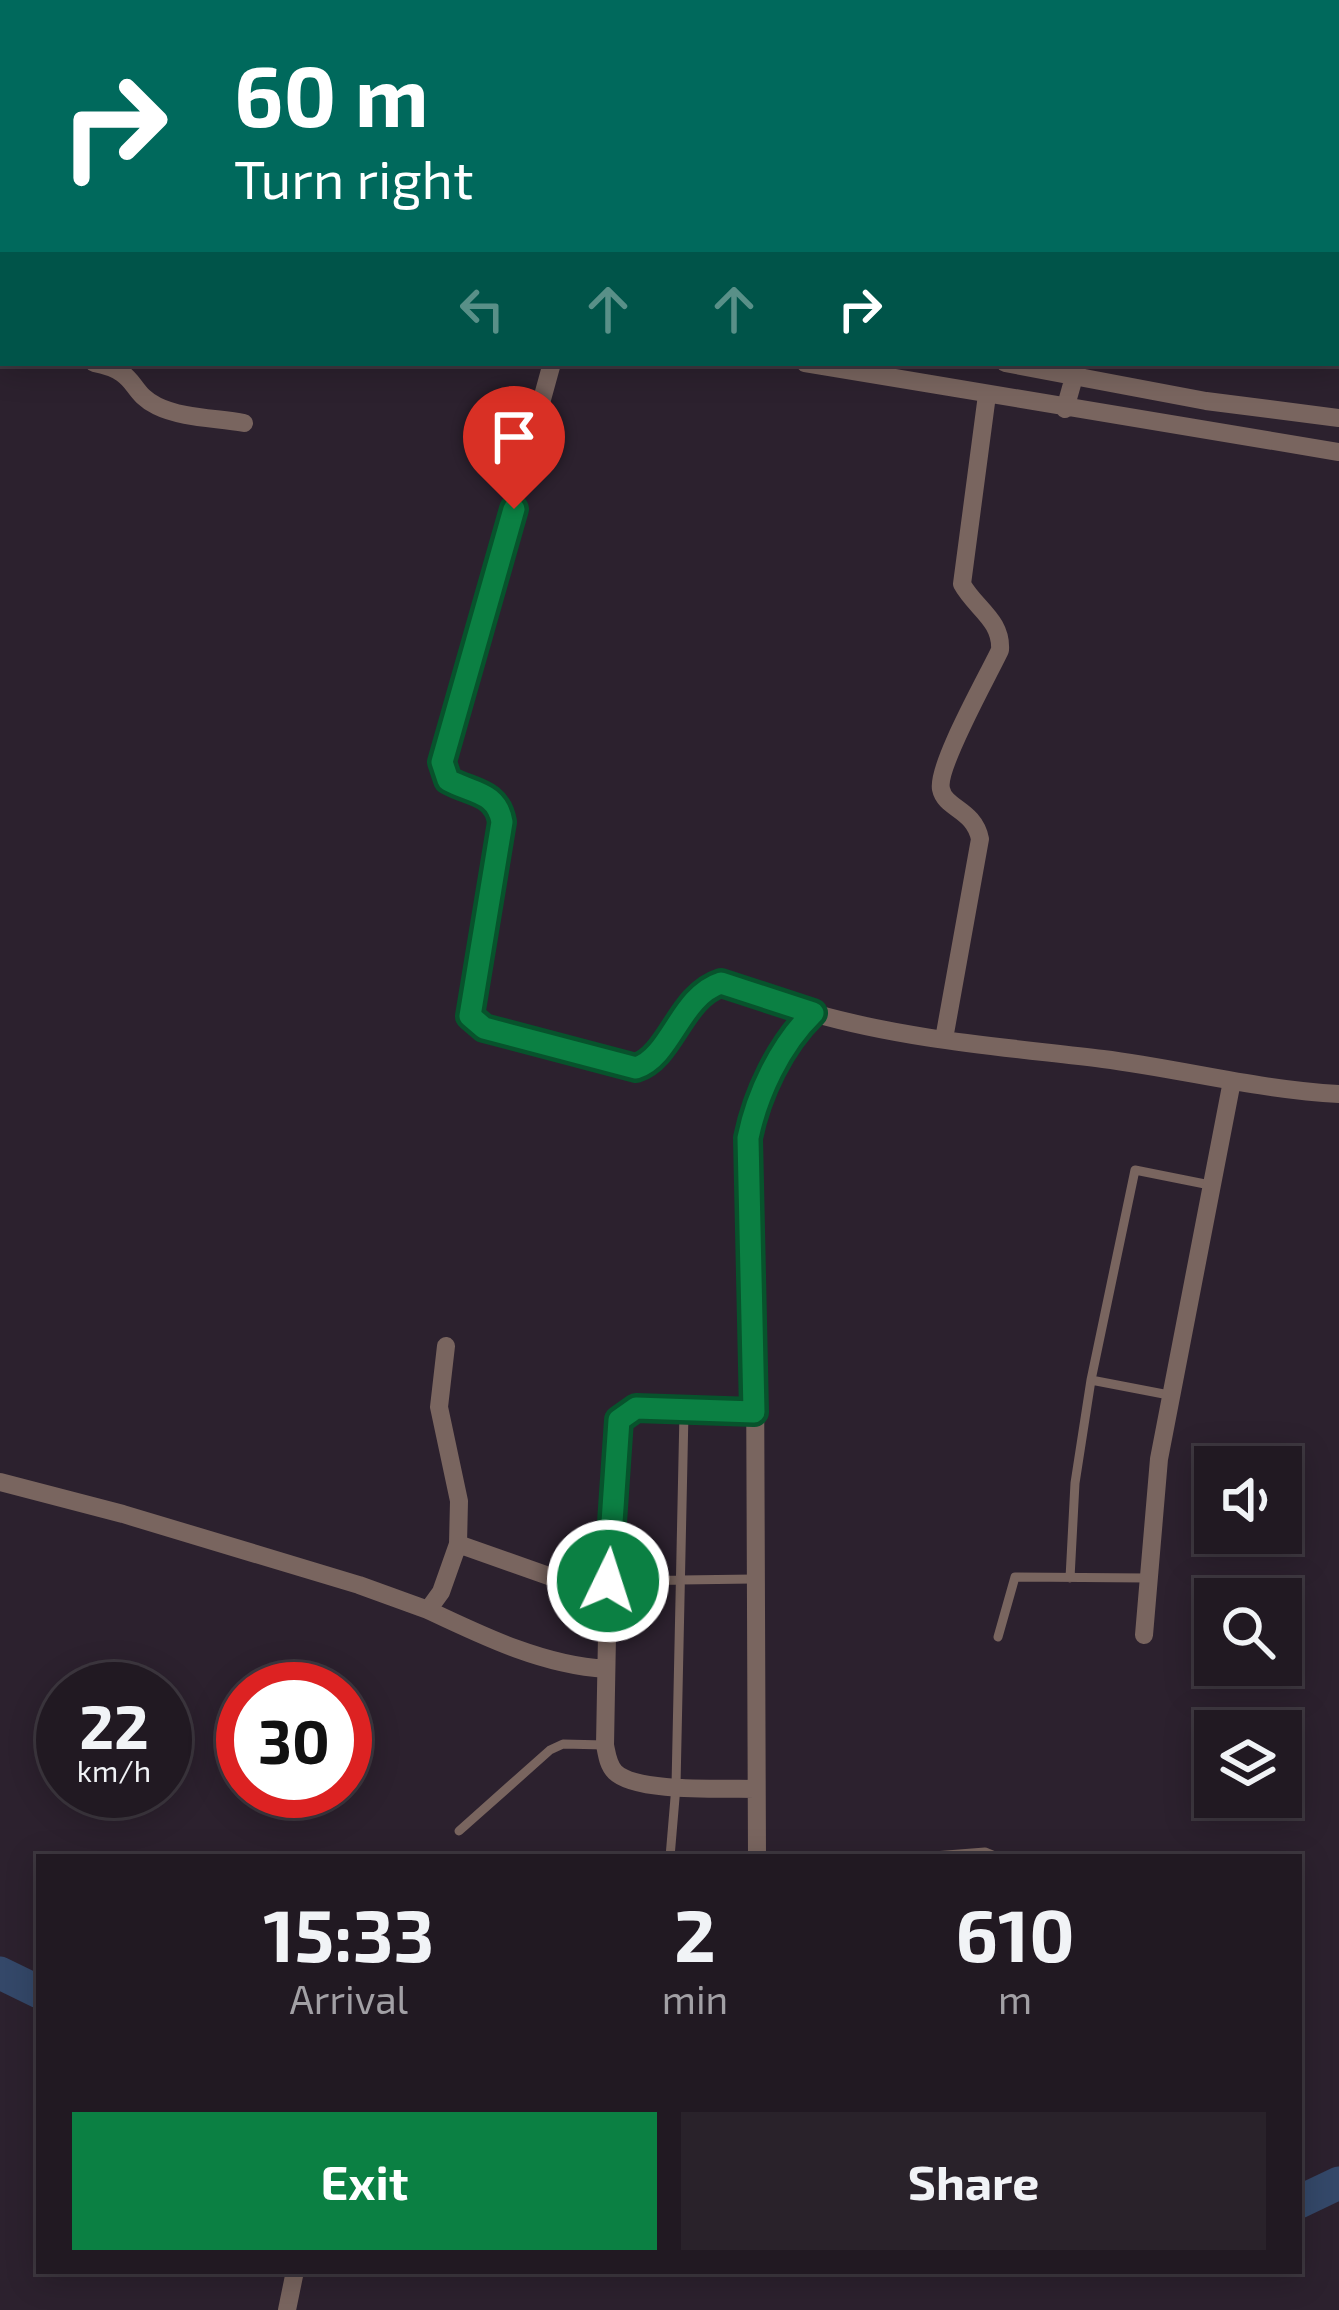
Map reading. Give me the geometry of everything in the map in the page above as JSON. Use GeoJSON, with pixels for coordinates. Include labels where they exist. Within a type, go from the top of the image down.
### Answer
{"type":"FeatureCollection","features":[{"type":"Feature","properties":{"kind":"street"},"geometry":{"type":"LineString","coordinates":[[107,366],[132,378],[154,405],[244,423]]}},
{"type":"Feature","properties":{"kind":"street"},"geometry":{"type":"LineString","coordinates":[[551,366],[442,762],[448,780],[489,796],[502,822],[470,1016],[484,1028],[636,1068],[650,1060],[700,994],[721,983],[897,1034],[1339,1094]]}},
{"type":"Feature","properties":{"kind":"street"},"geometry":{"type":"LineString","coordinates":[[822,366],[987,395],[1071,387],[1339,418]]}},
{"type":"Feature","properties":{"kind":"street"},"geometry":{"type":"LineString","coordinates":[[1013,366],[1071,387],[1339,452]]}},
{"type":"Feature","properties":{"kind":"street"},"geometry":{"type":"LineString","coordinates":[[944,1039],[980,839],[974,820],[945,797],[940,784],[1001,640],[996,626],[962,584],[987,395]]}},
{"type":"Feature","properties":{"kind":"street"},"geometry":{"type":"LineString","coordinates":[[757,1854],[748,1138],[773,1071],[813,1013]]}},
{"type":"Feature","properties":{"kind":"street"},"geometry":{"type":"LineString","coordinates":[[1144,1635],[1169,1395],[1232,1081]]}},
{"type":"Feature","properties":{"kind":"street"},"geometry":{"type":"LineString","coordinates":[[428,1610],[441,1592],[458,1544],[459,1502],[440,1407],[446,1346]]}},
{"type":"Feature","properties":{"kind":"street"},"geometry":{"type":"LineString","coordinates":[[754,1412],[636,1408],[619,1420],[608,1589],[605,1745],[610,1765],[618,1774],[676,1786],[755,1789]]}},
{"type":"Feature","properties":{"kind":"street"},"geometry":{"type":"LineString","coordinates":[[0,1482],[359,1585],[518,1649],[606,1669]]}},
{"type":"Feature","properties":{"kind":"street"},"geometry":{"type":"LineString","coordinates":[[458,1544],[608,1589]]}},
{"type":"Feature","properties":{"kind":"street"},"geometry":{"type":"LineString","coordinates":[[287,2310],[294,2274]]}},
{"type":"Feature","properties":{"kind":"lane"},"geometry":{"type":"LineString","coordinates":[[1070,1577],[1075,1483],[1091,1380],[1135,1170],[1210,1185]]}},
{"type":"Feature","properties":{"kind":"lane"},"geometry":{"type":"LineString","coordinates":[[1091,1380],[1169,1395]]}},
{"type":"Feature","properties":{"kind":"lane"},"geometry":{"type":"LineString","coordinates":[[670,1854],[676,1786],[684,1412]]}},
{"type":"Feature","properties":{"kind":"lane"},"geometry":{"type":"LineString","coordinates":[[998,1636],[1015,1577],[1148,1578]]}},
{"type":"Feature","properties":{"kind":"lane"},"geometry":{"type":"LineString","coordinates":[[608,1589],[681,1579],[753,1579]]}},
{"type":"Feature","properties":{"kind":"lane"},"geometry":{"type":"LineString","coordinates":[[459,1831],[550,1750],[563,1744],[605,1745]]}},
{"type":"Feature","properties":{"kind":"lane"},"geometry":{"type":"LineString","coordinates":[[959,1854],[990,1854]]}},
{"type":"Feature","properties":{"kind":"waterway"},"geometry":{"type":"LineString","coordinates":[[0,1973],[36,1991]]}},
{"type":"Feature","properties":{"kind":"waterway"},"geometry":{"type":"LineString","coordinates":[[1302,2201],[1339,2183]]}},
{"type":"Feature","properties":{"kind":"route"},"geometry":{"type":"LineString","coordinates":[[514,509],[442,762],[448,780],[495,802],[502,822],[468,1013],[484,1028],[636,1068],[650,1060],[700,994],[721,983],[813,1013],[773,1071],[748,1138],[754,1412],[636,1408],[623,1414],[608,1581]]}}]}
